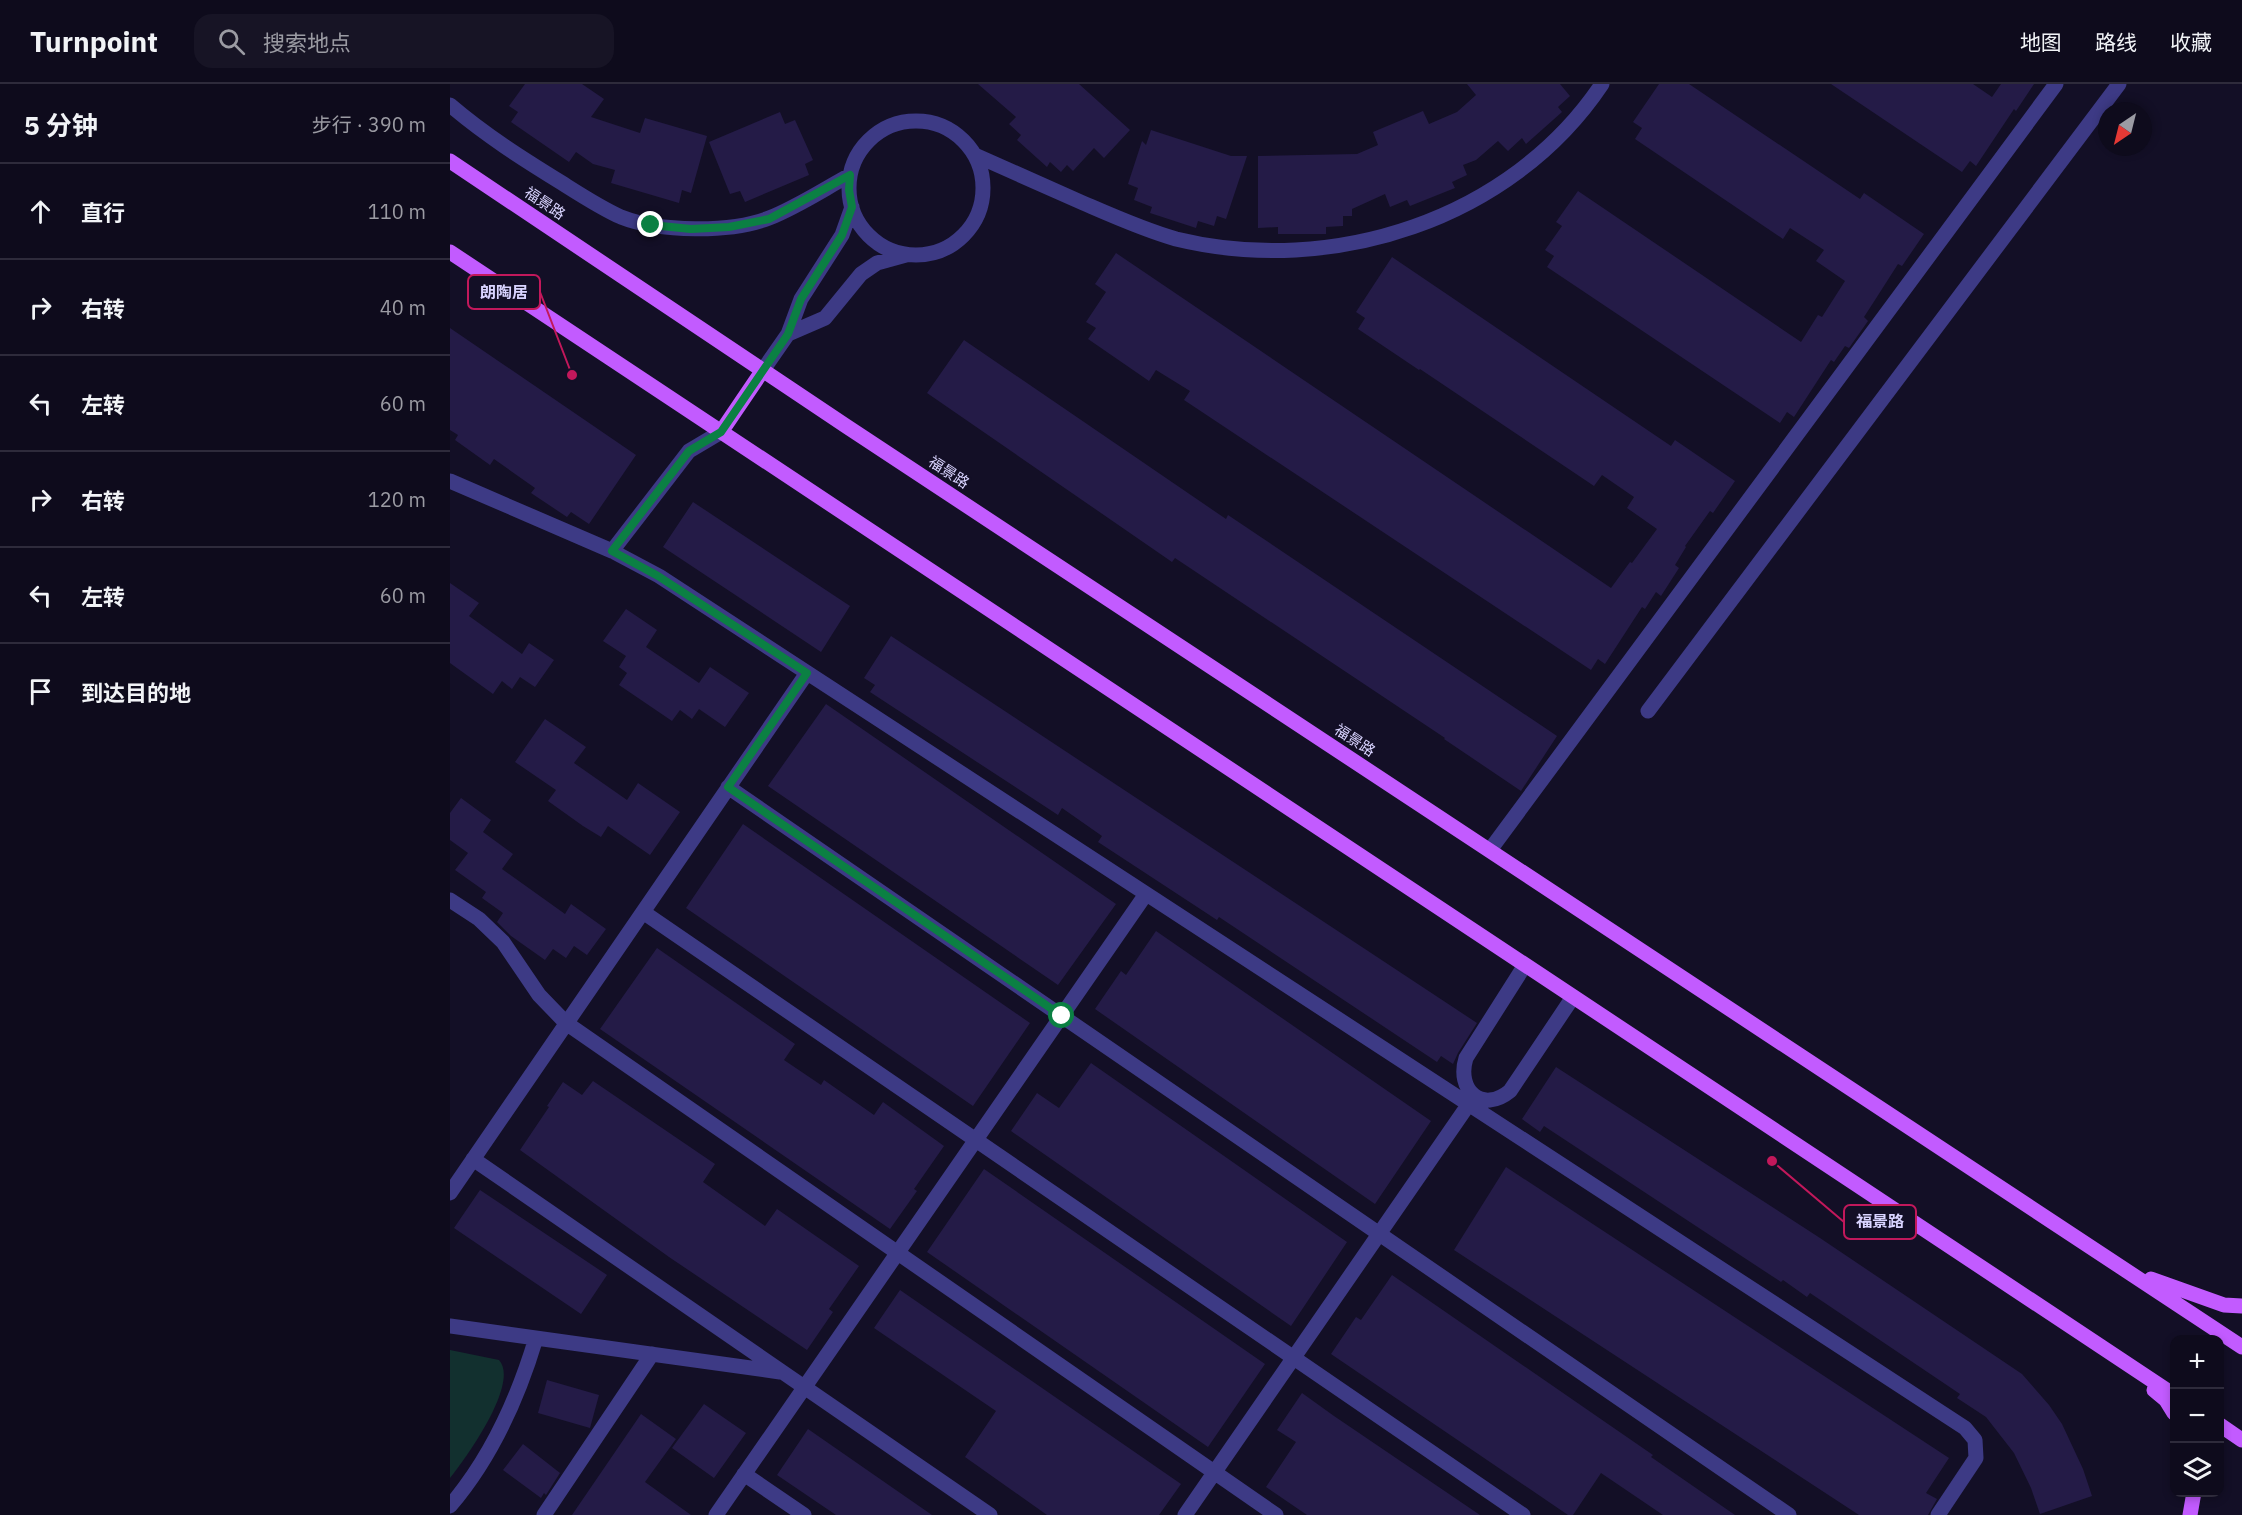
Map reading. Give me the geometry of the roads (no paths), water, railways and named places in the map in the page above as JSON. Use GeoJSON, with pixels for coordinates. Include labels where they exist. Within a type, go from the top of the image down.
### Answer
{"type":"FeatureCollection","features":[{"type":"Feature","properties":{"kind":"main road","name":"福景路"},"geometry":{"type":"LineString","coordinates":[[450,160],[763,370],[2242,1347]]}},
{"type":"Feature","properties":{"kind":"main road"},"geometry":{"type":"LineString","coordinates":[[450,252],[2170,1392]]}},
{"type":"Feature","properties":{"kind":"main road"},"geometry":{"type":"LineString","coordinates":[[721,432],[763,370]]}},
{"type":"Feature","properties":{"kind":"main road"},"geometry":{"type":"LineString","coordinates":[[2125,1269],[2224,1305],[2242,1306]]}},
{"type":"Feature","properties":{"kind":"main road"},"geometry":{"type":"LineString","coordinates":[[2113,1354],[2170,1406]]}},
{"type":"Feature","properties":{"kind":"main road"},"geometry":{"type":"LineString","coordinates":[[2224,1428],[2242,1440]]}},
{"type":"Feature","properties":{"kind":"main road"},"geometry":{"type":"LineString","coordinates":[[2190,1515],[2193,1497]]}},
{"type":"Feature","properties":{"kind":"lane"},"geometry":{"type":"LineString","coordinates":[[975,155],[1137,226],[1175,238],[1215,247],[1256,251],[1296,251],[1337,247],[1377,239],[1416,227],[1453,211],[1488,191],[1521,168],[1552,141],[1577,116],[1602,84]]}},
{"type":"Feature","properties":{"kind":"lane"},"geometry":{"type":"LineString","coordinates":[[1491,850],[2056,84]]}},
{"type":"Feature","properties":{"kind":"lane"},"geometry":{"type":"LineString","coordinates":[[1648,711],[2119,84]]}},
{"type":"Feature","properties":{"kind":"lane"},"geometry":{"type":"LineString","coordinates":[[450,105],[513,153],[578,193],[622,217],[651,225],[691,229],[729,227],[769,219],[850,175]]}},
{"type":"Feature","properties":{"kind":"lane"},"geometry":{"type":"LineString","coordinates":[[900,122],[934,123],[951,130],[975,155],[982,171],[984,188],[982,205],[965,235],[951,246],[937,253],[922,256],[891,251],[872,238],[857,220],[849,190],[854,161],[861,148],[884,129],[900,122]]}},
{"type":"Feature","properties":{"kind":"lane"},"geometry":{"type":"LineString","coordinates":[[763,370],[788,334],[801,299],[842,235],[852,207]]}},
{"type":"Feature","properties":{"kind":"lane"},"geometry":{"type":"LineString","coordinates":[[788,334],[825,318],[861,274],[869,268],[877,263],[906,255]]}},
{"type":"Feature","properties":{"kind":"lane"},"geometry":{"type":"LineString","coordinates":[[612,551],[689,451],[721,432]]}},
{"type":"Feature","properties":{"kind":"lane"},"geometry":{"type":"LineString","coordinates":[[450,481],[612,551],[658,576],[1146,894],[1472,1101],[1965,1428],[1975,1440],[1976,1458],[1938,1515]]}},
{"type":"Feature","properties":{"kind":"lane"},"geometry":{"type":"LineString","coordinates":[[450,1193],[807,673]]}},
{"type":"Feature","properties":{"kind":"lane"},"geometry":{"type":"LineString","coordinates":[[728,787],[1789,1515]]}},
{"type":"Feature","properties":{"kind":"lane"},"geometry":{"type":"LineString","coordinates":[[716,1515],[1146,894]]}},
{"type":"Feature","properties":{"kind":"lane"},"geometry":{"type":"LineString","coordinates":[[450,900],[478,919],[503,942],[539,995],[566,1023],[1276,1515]]}},
{"type":"Feature","properties":{"kind":"lane"},"geometry":{"type":"LineString","coordinates":[[643,912],[1523,1515]]}},
{"type":"Feature","properties":{"kind":"lane"},"geometry":{"type":"LineString","coordinates":[[1472,1101],[1465,1084],[1463,1069],[1466,1058],[1525,965]]}},
{"type":"Feature","properties":{"kind":"lane"},"geometry":{"type":"LineString","coordinates":[[1185,1515],[1472,1101],[1501,1098],[1510,1091],[1573,997]]}},
{"type":"Feature","properties":{"kind":"lane"},"geometry":{"type":"LineString","coordinates":[[473,1159],[990,1515]]}},
{"type":"Feature","properties":{"kind":"lane"},"geometry":{"type":"LineString","coordinates":[[450,1326],[783,1373]]}},
{"type":"Feature","properties":{"kind":"lane"},"geometry":{"type":"LineString","coordinates":[[450,1506],[463,1490],[494,1440],[516,1396],[536,1338]]}},
{"type":"Feature","properties":{"kind":"lane"},"geometry":{"type":"LineString","coordinates":[[544,1515],[652,1354]]}},
{"type":"Feature","properties":{"kind":"lane"},"geometry":{"type":"LineString","coordinates":[[744,1474],[804,1515]]}},
{"type":"Feature","properties":{"kind":"place","name":"朗陶居"},"geometry":{"type":"Point","coordinates":[572,375]}},
{"type":"Feature","properties":{"kind":"place","name":"福景路"},"geometry":{"type":"Point","coordinates":[1772,1161]}}]}
